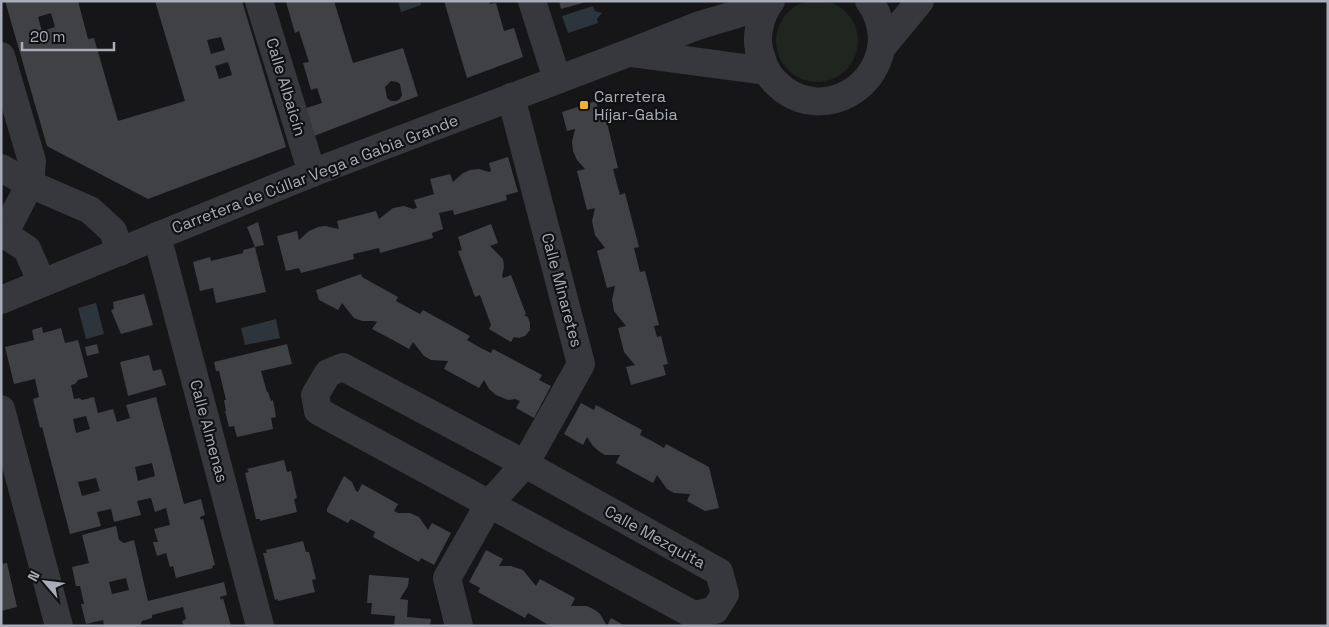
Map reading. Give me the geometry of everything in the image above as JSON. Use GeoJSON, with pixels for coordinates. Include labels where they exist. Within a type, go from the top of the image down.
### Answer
{"type":"FeatureCollection","features":[{"type":"Feature","properties":{"kind":"street","name":"Calle Albaicín"},"geometry":{"type":"LineString","coordinates":[[259,1],[312,173]]}},
{"type":"Feature","properties":{"kind":"street"},"geometry":{"type":"LineString","coordinates":[[532,1],[557,79]]}},
{"type":"Feature","properties":{"kind":"street"},"geometry":{"type":"LineString","coordinates":[[769,3],[758,28],[758,50],[766,71],[777,84],[791,94],[807,100],[824,101],[841,98],[856,90],[869,78],[878,64],[882,47],[882,27],[869,1]]}},
{"type":"Feature","properties":{"kind":"street"},"geometry":{"type":"LineString","coordinates":[[882,47],[920,1]]}},
{"type":"Feature","properties":{"kind":"street","name":"Carretera de Cúllar Vega a Gabia Grande"},"geometry":{"type":"LineString","coordinates":[[1,300],[312,173],[697,26],[769,3]]}},
{"type":"Feature","properties":{"kind":"street","name":"Carretera de Cúllar Vega a Gabia Grande"},"geometry":{"type":"LineString","coordinates":[[631,52],[766,71]]}},
{"type":"Feature","properties":{"kind":"street"},"geometry":{"type":"LineString","coordinates":[[1,56],[32,161],[30,184],[3,233],[28,249],[42,283]]}},
{"type":"Feature","properties":{"kind":"street","name":"Calle Minaretes"},"geometry":{"type":"LineString","coordinates":[[459,626],[447,578],[488,504],[525,464],[581,364],[511,97]]}},
{"type":"Feature","properties":{"kind":"street"},"geometry":{"type":"LineString","coordinates":[[1,168],[30,184],[90,210],[113,231],[120,252]]}},
{"type":"Feature","properties":{"kind":"street","name":"Calle Almenas"},"geometry":{"type":"LineString","coordinates":[[157,236],[260,626]]}},
{"type":"Feature","properties":{"kind":"street","name":"Calle Mezquita"},"geometry":{"type":"LineString","coordinates":[[344,367],[525,464],[719,572],[725,594],[715,610],[694,615],[488,504],[318,411],[315,395],[328,372],[344,367]]}},
{"type":"Feature","properties":{"kind":"street"},"geometry":{"type":"LineString","coordinates":[[1,409],[59,626]]}},
{"type":"Feature","properties":{"kind":"shaded area"},"geometry":{"type":"Polygon","coordinates":[[[809,0],[825,0],[840,7],[851,18],[858,33],[855,57],[846,70],[825,82],[809,82],[794,75],[783,64],[776,49],[776,33],[783,18],[794,7],[809,0]]]}},
{"type":"Feature","properties":{"kind":"shaded area"},"geometry":{"type":"Polygon","coordinates":[[[398,1],[420,1],[421,5],[401,12],[398,1]]]}},
{"type":"Feature","properties":{"kind":"shaded area"},"geometry":{"type":"Polygon","coordinates":[[[593,6],[595,11],[602,13],[597,19],[598,23],[568,33],[562,16],[593,6]]]}},
{"type":"Feature","properties":{"kind":"shaded area"},"geometry":{"type":"Polygon","coordinates":[[[96,303],[104,334],[86,339],[78,308],[96,303]]]}},
{"type":"Feature","properties":{"kind":"shaded area"},"geometry":{"type":"Polygon","coordinates":[[[276,319],[280,338],[245,345],[241,328],[276,319]]]}},
{"type":"Feature","properties":{"kind":"building"},"geometry":{"type":"Polygon","coordinates":[[[5,1],[78,1],[88,39],[94,38],[118,121],[185,101],[155,1],[242,1],[286,147],[148,199],[47,146],[5,1]],[[51,13],[38,17],[42,31],[55,27],[51,13]],[[221,37],[207,40],[211,54],[225,50],[221,37]],[[228,62],[215,66],[219,79],[232,75],[228,62]]]}},
{"type":"Feature","properties":{"kind":"building"},"geometry":{"type":"Polygon","coordinates":[[[334,1],[353,63],[403,48],[418,96],[314,136],[306,108],[322,103],[317,88],[311,90],[303,63],[309,62],[299,31],[295,33],[286,2],[334,1]],[[391,81],[385,87],[387,98],[391,101],[400,99],[402,95],[400,84],[391,81]]]}},
{"type":"Feature","properties":{"kind":"building"},"geometry":{"type":"Polygon","coordinates":[[[444,1],[489,1],[490,4],[496,3],[504,31],[514,28],[523,57],[467,78],[444,1]]]}},
{"type":"Feature","properties":{"kind":"building"},"geometry":{"type":"Polygon","coordinates":[[[559,1],[586,1],[586,2],[561,9],[559,1]]]}},
{"type":"Feature","properties":{"kind":"building"},"geometry":{"type":"Polygon","coordinates":[[[596,101],[599,115],[604,114],[608,127],[618,168],[613,169],[620,195],[625,193],[639,247],[634,248],[640,272],[645,271],[659,325],[654,326],[657,337],[661,336],[668,364],[663,365],[666,375],[631,385],[626,367],[635,365],[624,352],[618,328],[626,326],[614,311],[612,300],[615,286],[607,288],[597,251],[605,248],[595,235],[592,221],[595,208],[587,210],[577,171],[585,169],[577,160],[573,151],[572,142],[575,129],[567,131],[562,112],[596,101]]]}},
{"type":"Feature","properties":{"kind":"building"},"geometry":{"type":"Polygon","coordinates":[[[508,157],[518,192],[506,195],[507,200],[454,215],[453,210],[439,213],[443,229],[432,233],[433,238],[380,253],[379,248],[353,254],[354,259],[301,273],[299,268],[286,271],[277,236],[297,231],[299,240],[309,231],[318,227],[325,226],[339,229],[337,221],[376,211],[379,219],[393,208],[404,206],[413,209],[417,208],[414,200],[434,194],[430,179],[450,174],[453,182],[463,173],[470,170],[479,169],[489,172],[491,171],[489,163],[508,157]]]}},
{"type":"Feature","properties":{"kind":"building"},"geometry":{"type":"Polygon","coordinates":[[[258,222],[264,245],[255,247],[247,227],[258,222]]]}},
{"type":"Feature","properties":{"kind":"building"},"geometry":{"type":"Polygon","coordinates":[[[491,224],[498,243],[490,246],[503,259],[502,276],[503,278],[511,275],[526,314],[524,315],[528,317],[530,323],[530,330],[525,336],[514,337],[511,342],[489,329],[491,325],[480,295],[475,297],[458,251],[462,250],[458,237],[491,224]]]}},
{"type":"Feature","properties":{"kind":"building"},"geometry":{"type":"Polygon","coordinates":[[[255,247],[266,292],[216,303],[213,288],[200,291],[193,262],[210,257],[211,261],[243,253],[243,250],[255,247]]]}},
{"type":"Feature","properties":{"kind":"building"},"geometry":{"type":"Polygon","coordinates":[[[361,274],[362,277],[398,297],[396,301],[420,314],[423,310],[470,336],[467,340],[479,347],[491,353],[493,349],[542,375],[539,380],[551,386],[534,418],[516,408],[520,401],[515,399],[508,400],[496,395],[489,389],[484,380],[479,388],[444,369],[448,361],[431,360],[424,356],[413,342],[409,349],[372,329],[377,322],[362,321],[354,318],[342,303],[338,310],[319,300],[316,290],[361,274]]]}},
{"type":"Feature","properties":{"kind":"building"},"geometry":{"type":"Polygon","coordinates":[[[144,294],[153,325],[121,334],[111,310],[114,309],[113,302],[144,294]]]}},
{"type":"Feature","properties":{"kind":"building"},"geometry":{"type":"Polygon","coordinates":[[[42,327],[43,333],[61,328],[65,343],[78,340],[88,377],[78,380],[75,384],[71,385],[74,399],[79,398],[82,400],[94,397],[98,413],[113,409],[117,422],[130,418],[126,405],[156,397],[184,504],[201,499],[205,515],[200,517],[201,520],[203,519],[215,565],[212,566],[213,568],[176,578],[173,566],[170,567],[166,553],[157,556],[153,542],[158,542],[154,529],[170,525],[166,508],[155,512],[151,498],[137,501],[141,515],[114,522],[111,509],[97,512],[101,526],[70,534],[33,399],[39,397],[35,379],[14,384],[5,347],[34,340],[32,330],[42,327]],[[86,416],[73,419],[76,433],[90,429],[86,416]],[[152,463],[135,467],[138,481],[155,476],[152,463]],[[96,478],[78,482],[82,496],[100,491],[96,478]]]}},
{"type":"Feature","properties":{"kind":"building"},"geometry":{"type":"Polygon","coordinates":[[[97,344],[99,353],[87,356],[85,347],[97,344]]]}},
{"type":"Feature","properties":{"kind":"building"},"geometry":{"type":"Polygon","coordinates":[[[287,344],[292,364],[261,371],[267,392],[271,401],[273,400],[276,417],[271,418],[273,429],[237,437],[234,426],[229,427],[225,411],[224,400],[226,400],[219,371],[216,371],[214,362],[287,344]]]}},
{"type":"Feature","properties":{"kind":"building"},"geometry":{"type":"Polygon","coordinates":[[[149,355],[153,371],[161,369],[166,385],[128,396],[120,362],[149,355]]]}},
{"type":"Feature","properties":{"kind":"building"},"geometry":{"type":"Polygon","coordinates":[[[581,403],[594,410],[596,405],[642,430],[640,435],[664,448],[666,444],[709,467],[719,508],[705,511],[687,501],[690,494],[674,493],[667,489],[657,475],[653,483],[616,463],[620,455],[605,455],[593,446],[587,437],[583,445],[564,434],[581,403]]]}},
{"type":"Feature","properties":{"kind":"building"},"geometry":{"type":"Polygon","coordinates":[[[284,460],[287,472],[291,471],[297,498],[294,499],[297,512],[260,521],[260,519],[256,519],[245,473],[249,472],[247,469],[284,460]]]}},
{"type":"Feature","properties":{"kind":"building"},"geometry":{"type":"Polygon","coordinates":[[[344,476],[352,482],[356,491],[358,492],[362,484],[398,504],[394,511],[410,513],[419,517],[428,530],[432,523],[451,533],[434,565],[421,558],[419,562],[373,537],[375,532],[351,519],[348,523],[327,512],[344,476]]]}},
{"type":"Feature","properties":{"kind":"building"},"geometry":{"type":"Polygon","coordinates":[[[116,526],[119,540],[124,543],[134,540],[148,601],[224,582],[227,595],[220,597],[221,600],[223,598],[231,626],[184,626],[182,621],[186,619],[183,607],[152,615],[152,618],[142,621],[140,626],[104,626],[103,620],[86,624],[81,604],[84,604],[80,586],[76,586],[72,567],[89,563],[82,535],[116,526]],[[126,578],[109,582],[112,594],[129,590],[126,578]]]}},
{"type":"Feature","properties":{"kind":"building"},"geometry":{"type":"Polygon","coordinates":[[[303,541],[306,552],[309,552],[316,579],[312,580],[315,592],[278,601],[278,599],[275,600],[263,553],[267,553],[266,550],[303,541]]]}},
{"type":"Feature","properties":{"kind":"building"},"geometry":{"type":"Polygon","coordinates":[[[486,550],[503,559],[499,566],[511,566],[523,570],[536,586],[540,579],[575,598],[571,606],[587,606],[595,610],[600,614],[607,626],[550,626],[528,613],[525,618],[478,592],[480,588],[469,582],[486,550]]]}},
{"type":"Feature","properties":{"kind":"building"},"geometry":{"type":"Polygon","coordinates":[[[7,563],[17,607],[1,611],[1,564],[7,563]]]}},
{"type":"Feature","properties":{"kind":"building"},"geometry":{"type":"Polygon","coordinates":[[[369,575],[409,578],[408,586],[400,599],[408,600],[407,617],[431,619],[430,626],[394,626],[395,616],[371,614],[372,603],[367,603],[369,575]]]}},
{"type":"Feature","properties":{"kind":"building"},"geometry":{"type":"Polygon","coordinates":[[[611,618],[625,626],[607,626],[611,618]]]}},
{"type":"Feature","properties":{"kind":"place","name":"Carretera Híjar-Gabia"},"geometry":{"type":"Point","coordinates":[584,105]}}]}
